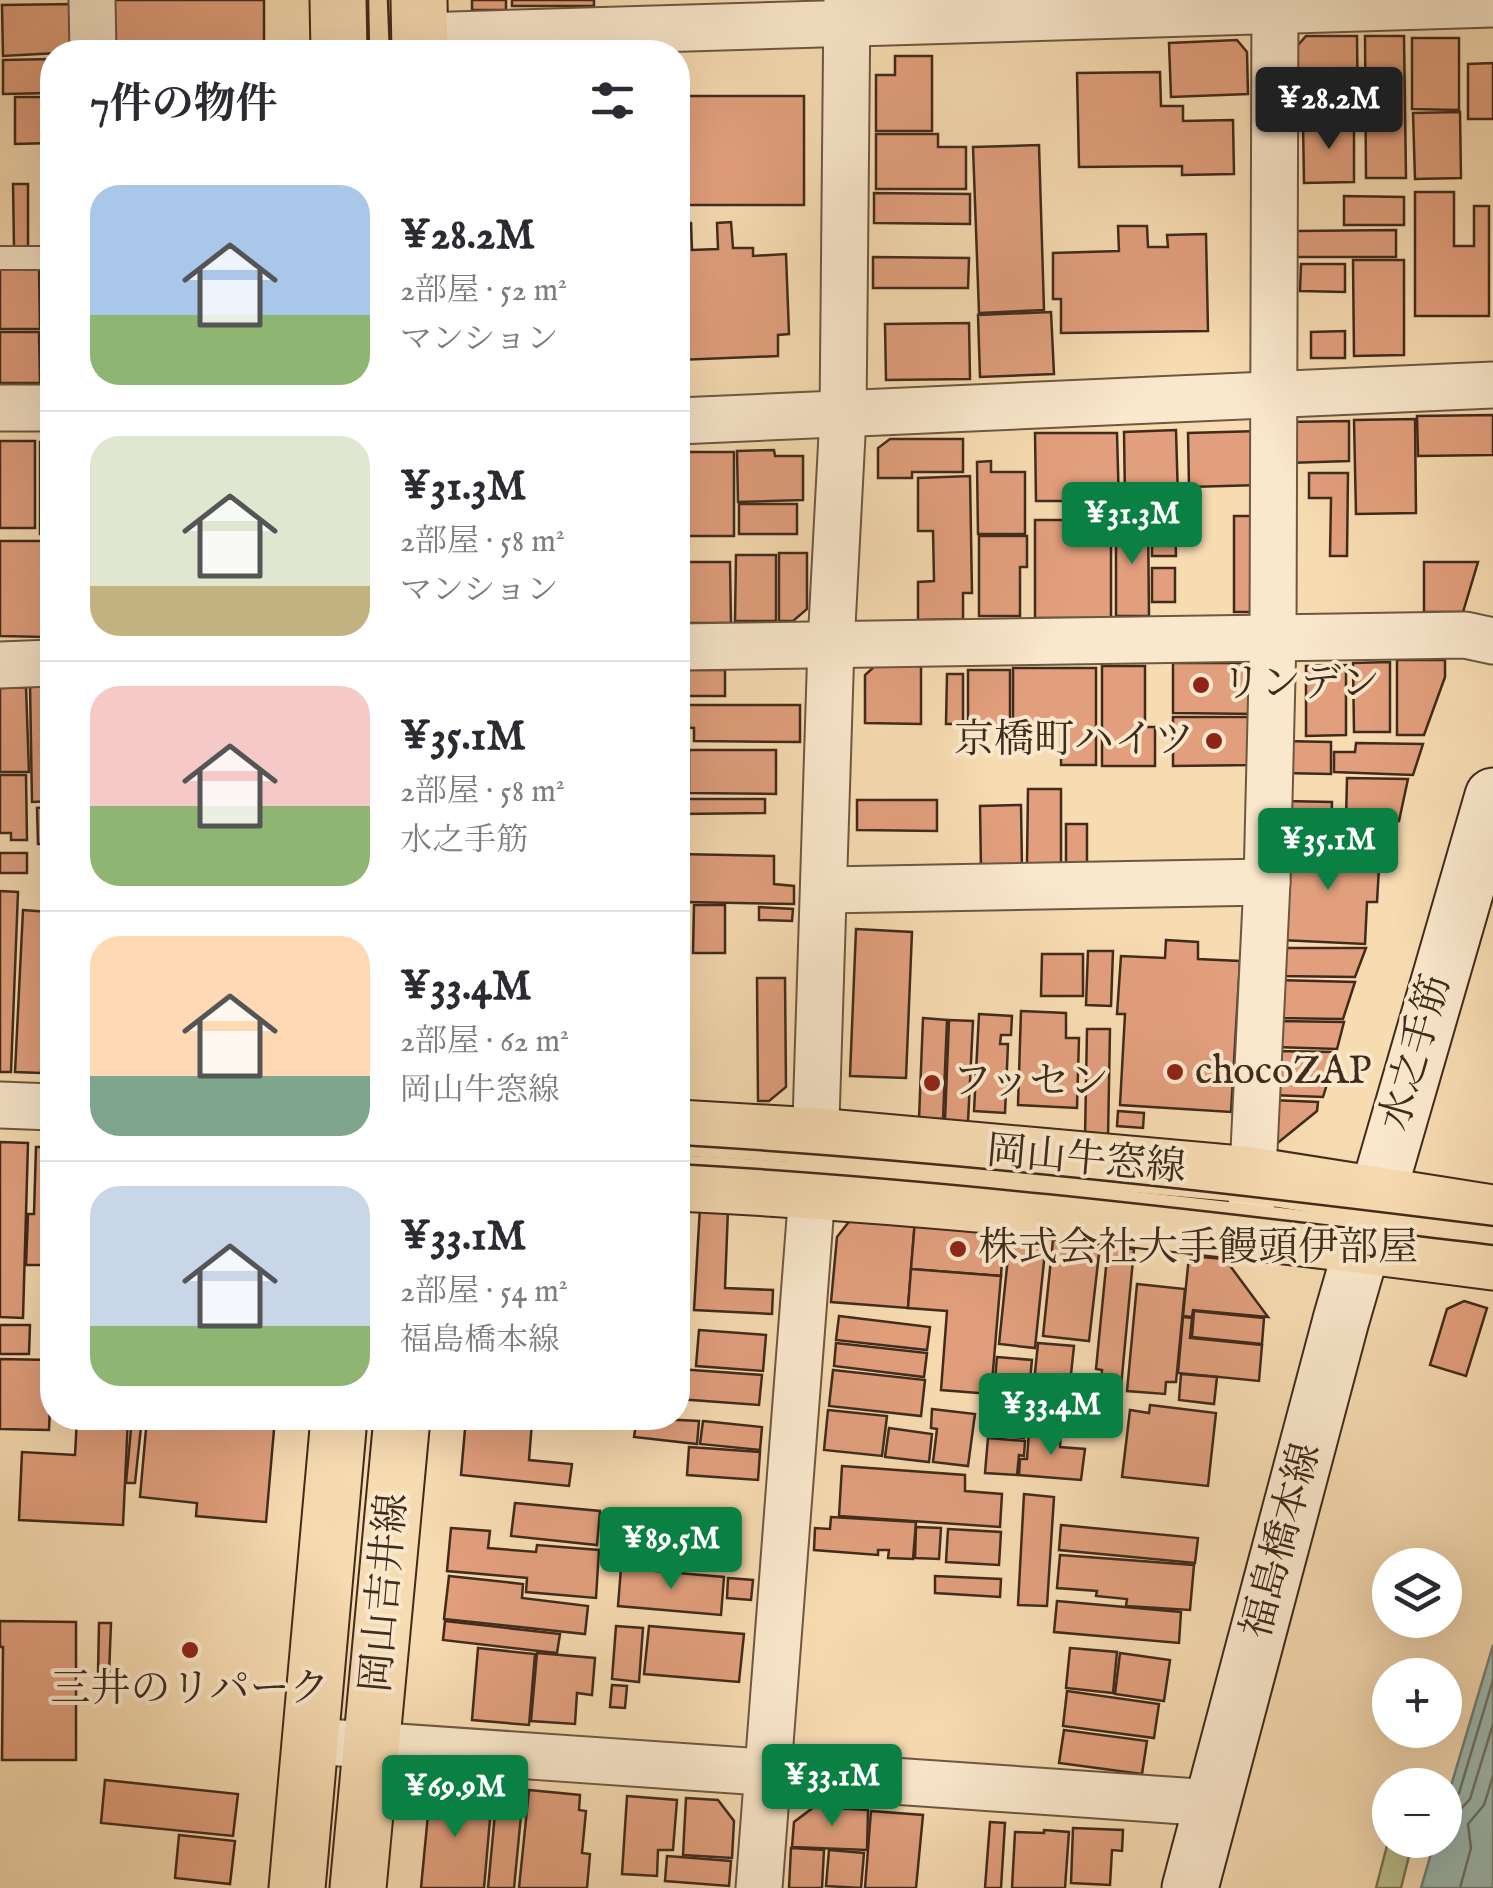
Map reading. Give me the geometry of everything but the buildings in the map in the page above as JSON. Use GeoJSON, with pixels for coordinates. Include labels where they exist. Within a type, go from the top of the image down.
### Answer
{"type":"FeatureCollection","features":[{"type":"Feature","properties":{"kind":"main road"},"geometry":{"type":"LineString","coordinates":[[338,0],[339,40]]}},
{"type":"Feature","properties":{"kind":"main road","name":"水之手筋"},"geometry":{"type":"LineString","coordinates":[[1377,1194],[1493,796]]}},
{"type":"Feature","properties":{"kind":"main road","name":"岡山牛窓線"},"geometry":{"type":"LineString","coordinates":[[690,1131],[814,1163],[1250,1233],[1493,1262]]}},
{"type":"Feature","properties":{"kind":"main road","name":"岡山牛窓線"},"geometry":{"type":"LineString","coordinates":[[690,1181],[814,1163],[1251,1176],[1493,1213]]}},
{"type":"Feature","properties":{"kind":"main road","name":"福島橋本線"},"geometry":{"type":"LineString","coordinates":[[1190,1888],[1377,1194]]}},
{"type":"Feature","properties":{"kind":"main road","name":"岡山吉井線"},"geometry":{"type":"LineString","coordinates":[[297,1888],[338,1430]]}},
{"type":"Feature","properties":{"kind":"main road","name":"岡山吉井線"},"geometry":{"type":"LineString","coordinates":[[358,1888],[401,1430]]}},
{"type":"Feature","properties":{"kind":"street"},"geometry":{"type":"LineString","coordinates":[[92,0],[92,40]]}},
{"type":"Feature","properties":{"kind":"street"},"geometry":{"type":"LineString","coordinates":[[420,29],[847,12],[1493,4]]}},
{"type":"Feature","properties":{"kind":"street"},"geometry":{"type":"LineString","coordinates":[[1250,1233],[1273,637],[1275,6]]}},
{"type":"Feature","properties":{"kind":"street"},"geometry":{"type":"LineString","coordinates":[[759,1888],[814,1163],[831,645],[843,416],[847,12]]}},
{"type":"Feature","properties":{"kind":"street"},"geometry":{"type":"LineString","coordinates":[[690,420],[843,416],[1493,384]]}},
{"type":"Feature","properties":{"kind":"street"},"geometry":{"type":"LineString","coordinates":[[0,408],[40,408]]}},
{"type":"Feature","properties":{"kind":"street"},"geometry":{"type":"LineString","coordinates":[[690,647],[1465,635],[1493,641]]}},
{"type":"Feature","properties":{"kind":"street"},"geometry":{"type":"LineString","coordinates":[[0,665],[40,663]]}},
{"type":"Feature","properties":{"kind":"street"},"geometry":{"type":"LineString","coordinates":[[824,890],[1266,882]]}},
{"type":"Feature","properties":{"kind":"street"},"geometry":{"type":"LineString","coordinates":[[0,1105],[40,1107]]}},
{"type":"Feature","properties":{"kind":"street"},"geometry":{"type":"LineString","coordinates":[[311,1741],[1213,1803]]}},
{"type":"Feature","properties":{"kind":"lane"},"geometry":{"type":"LineString","coordinates":[[0,258],[40,258]]}},
{"type":"Feature","properties":{"kind":"green space"},"geometry":{"type":"Polygon","coordinates":[[[1384,1858],[1408,1858],[1401,1888],[1376,1888],[1384,1858]]]}},
{"type":"Feature","properties":{"kind":"water"},"geometry":{"type":"Polygon","coordinates":[[[1493,1645],[1493,1888],[1421,1888],[1430,1858],[1462,1858],[1462,1768],[1456,1768],[1493,1645]]]}},
{"type":"Feature","properties":{"kind":"tram line"},"geometry":{"type":"LineString","coordinates":[[368,0],[369,40]]}},
{"type":"Feature","properties":{"kind":"tram line"},"geometry":{"type":"LineString","coordinates":[[388,0],[390,40]]}},
{"type":"Feature","properties":{"kind":"tram line"},"geometry":{"type":"LineString","coordinates":[[690,1146],[1086,1179],[1493,1226]]}},
{"type":"Feature","properties":{"kind":"tram line"},"geometry":{"type":"LineString","coordinates":[[690,1165],[984,1188],[1493,1245]]}},
{"type":"Feature","properties":{"kind":"place","name":"リンデン"},"geometry":{"type":"Point","coordinates":[1201,685]}},
{"type":"Feature","properties":{"kind":"place","name":"京橋町ハイツ"},"geometry":{"type":"Point","coordinates":[1214,741]}},
{"type":"Feature","properties":{"kind":"place","name":"chocoZAP"},"geometry":{"type":"Point","coordinates":[1175,1072]}},
{"type":"Feature","properties":{"kind":"place","name":"フッセン"},"geometry":{"type":"Point","coordinates":[932,1083]}},
{"type":"Feature","properties":{"kind":"place","name":"株式会社大手饅頭伊部屋"},"geometry":{"type":"Point","coordinates":[958,1249]}},
{"type":"Feature","properties":{"kind":"place","name":"三井のリパーク"},"geometry":{"type":"Point","coordinates":[190,1650]}}]}
